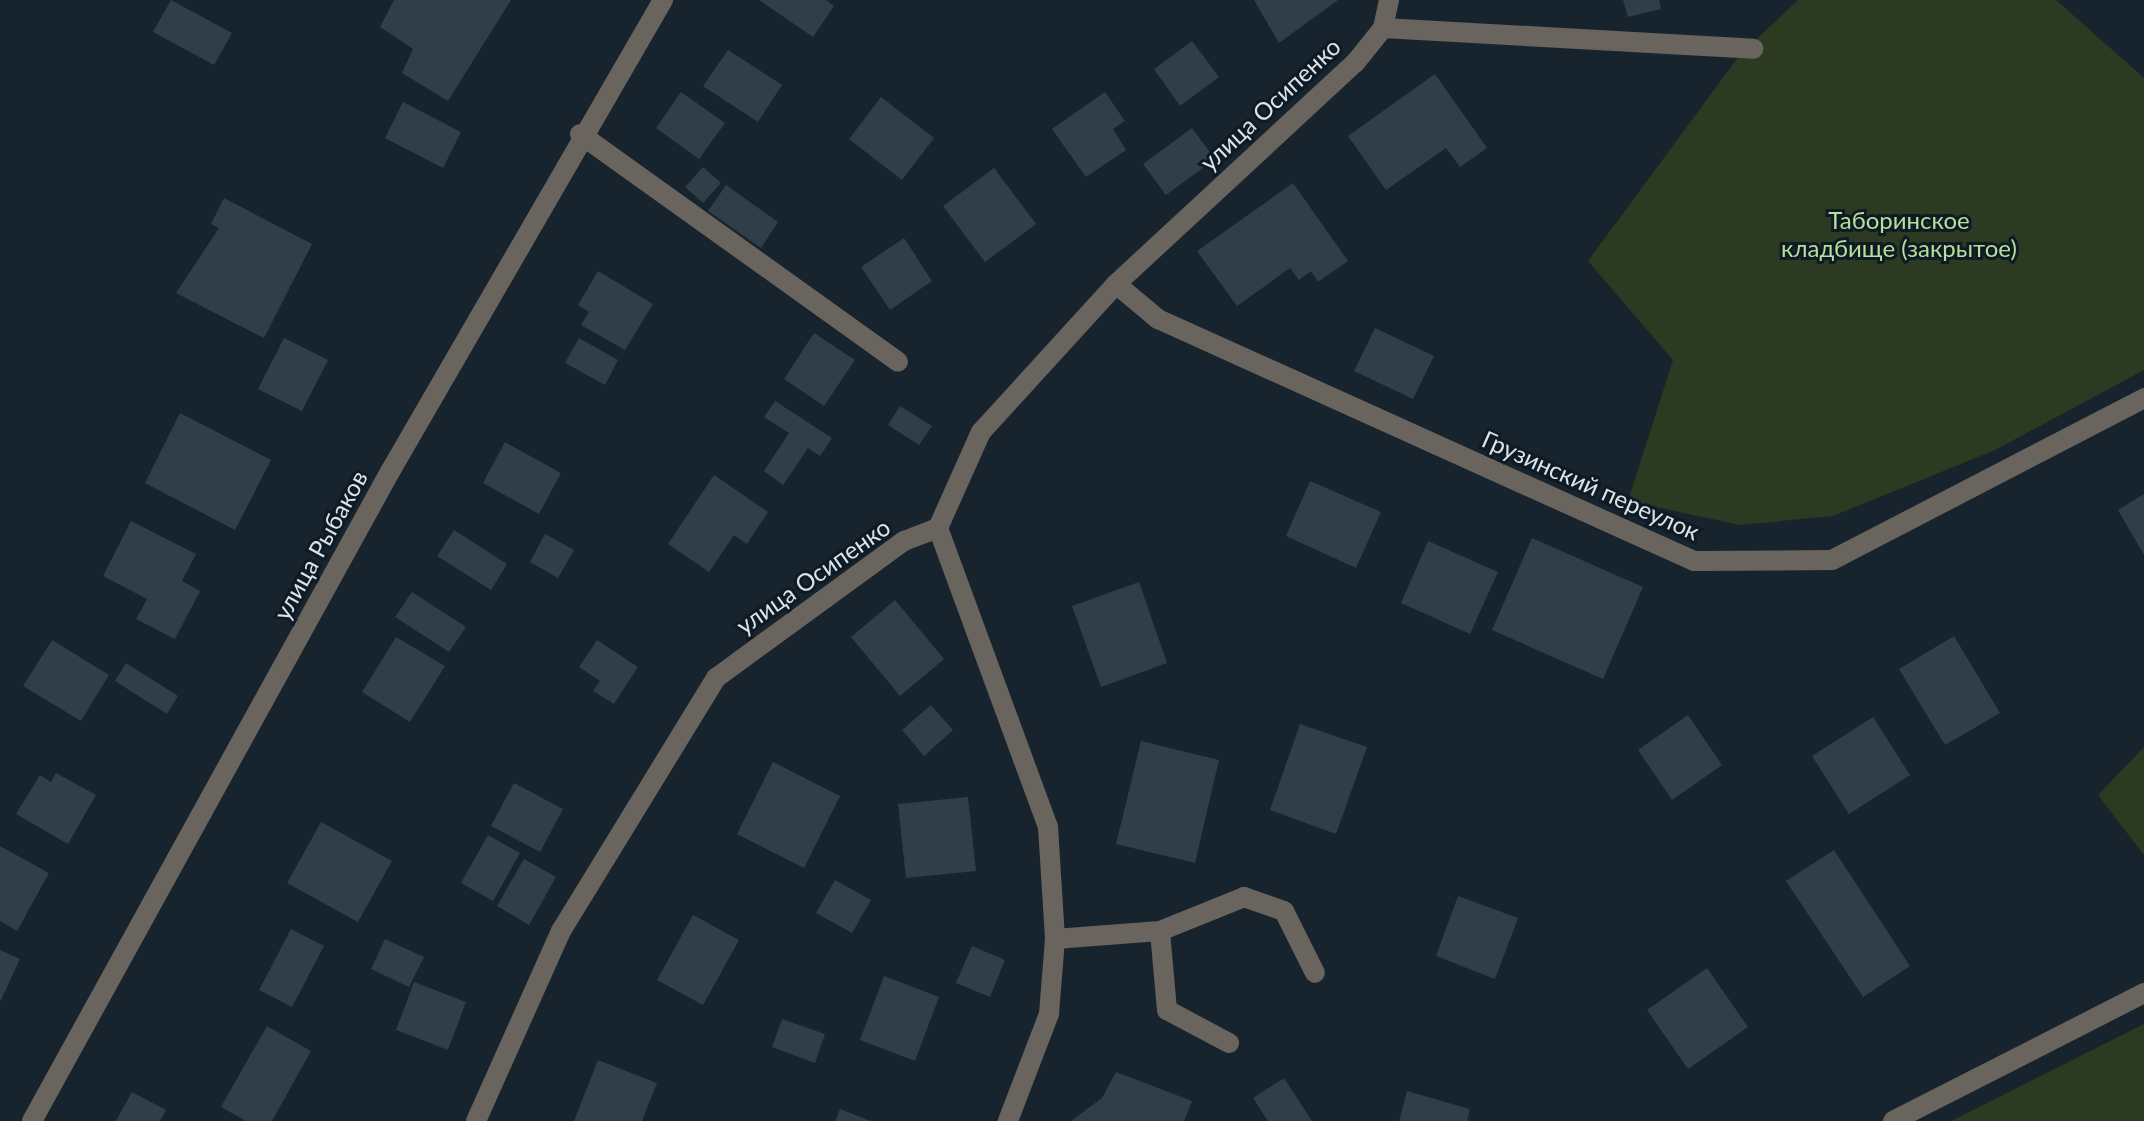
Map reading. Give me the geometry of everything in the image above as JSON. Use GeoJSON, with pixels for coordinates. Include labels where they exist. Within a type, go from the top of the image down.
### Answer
{"type":"FeatureCollection","features":[{"type":"Feature","properties":{"kind":"street","name":"улица Рыбаков"},"geometry":{"type":"LineString","coordinates":[[32,1121],[580,134],[663,0]]}},
{"type":"Feature","properties":{"kind":"street"},"geometry":{"type":"LineString","coordinates":[[1389,0],[1383,28],[1753,49]]}},
{"type":"Feature","properties":{"kind":"street","name":"улица Осипенко"},"geometry":{"type":"LineString","coordinates":[[476,1121],[561,931],[716,678],[904,541],[938,528],[981,432],[1116,284],[1383,28]]}},
{"type":"Feature","properties":{"kind":"street"},"geometry":{"type":"LineString","coordinates":[[580,134],[898,362]]}},
{"type":"Feature","properties":{"kind":"street","name":"Грузинский переулок"},"geometry":{"type":"LineString","coordinates":[[1116,284],[1158,319],[1694,561],[1832,560],[2144,398]]}},
{"type":"Feature","properties":{"kind":"street"},"geometry":{"type":"LineString","coordinates":[[938,528],[1048,827],[1055,939],[1049,1014],[1008,1121]]}},
{"type":"Feature","properties":{"kind":"street"},"geometry":{"type":"LineString","coordinates":[[1055,939],[1160,931],[1244,897],[1284,911],[1315,973]]}},
{"type":"Feature","properties":{"kind":"street"},"geometry":{"type":"LineString","coordinates":[[1160,931],[1167,1010],[1229,1043]]}},
{"type":"Feature","properties":{"kind":"street"},"geometry":{"type":"LineString","coordinates":[[1893,1121],[2144,993]]}},
{"type":"Feature","properties":{"kind":"green space","name":"Таборинское кладбище (закрытое)"},"geometry":{"type":"Polygon","coordinates":[[[1798,0],[2056,0],[2144,78],[2144,370],[1995,450],[1833,516],[1740,525],[1628,501],[1673,360],[1588,261],[1739,56],[1798,0]]]}},
{"type":"Feature","properties":{"kind":"green space"},"geometry":{"type":"Polygon","coordinates":[[[2144,747],[2144,855],[2098,795],[2144,747]]]}},
{"type":"Feature","properties":{"kind":"green space"},"geometry":{"type":"Polygon","coordinates":[[[2144,1024],[2144,1121],[1951,1121],[2144,1024]]]}},
{"type":"Feature","properties":{"kind":"building"},"geometry":{"type":"Polygon","coordinates":[[[171,0],[232,33],[214,65],[153,32],[171,0]]]}},
{"type":"Feature","properties":{"kind":"building"},"geometry":{"type":"Polygon","coordinates":[[[394,0],[511,0],[448,101],[402,73],[413,49],[380,27],[394,0]]]}},
{"type":"Feature","properties":{"kind":"building"},"geometry":{"type":"Polygon","coordinates":[[[759,0],[826,0],[834,6],[813,37],[759,0]]]}},
{"type":"Feature","properties":{"kind":"building"},"geometry":{"type":"Polygon","coordinates":[[[1254,0],[1338,0],[1279,43],[1254,0]]]}},
{"type":"Feature","properties":{"kind":"building"},"geometry":{"type":"Polygon","coordinates":[[[1623,0],[1659,0],[1661,9],[1628,17],[1623,0]]]}},
{"type":"Feature","properties":{"kind":"building"},"geometry":{"type":"Polygon","coordinates":[[[1192,41],[1219,77],[1180,106],[1154,69],[1192,41]]]}},
{"type":"Feature","properties":{"kind":"building"},"geometry":{"type":"Polygon","coordinates":[[[728,50],[782,85],[758,122],[703,86],[728,50]]]}},
{"type":"Feature","properties":{"kind":"building"},"geometry":{"type":"Polygon","coordinates":[[[1435,74],[1487,148],[1460,167],[1446,148],[1386,190],[1348,136],[1435,74]]]}},
{"type":"Feature","properties":{"kind":"building"},"geometry":{"type":"Polygon","coordinates":[[[681,92],[725,123],[699,159],[656,128],[681,92]]]}},
{"type":"Feature","properties":{"kind":"building"},"geometry":{"type":"Polygon","coordinates":[[[1105,92],[1125,121],[1113,129],[1126,150],[1086,177],[1052,129],[1105,92]]]}},
{"type":"Feature","properties":{"kind":"building"},"geometry":{"type":"Polygon","coordinates":[[[881,97],[934,138],[902,180],[849,139],[881,97]]]}},
{"type":"Feature","properties":{"kind":"building"},"geometry":{"type":"Polygon","coordinates":[[[403,102],[461,132],[443,168],[385,138],[403,102]]]}},
{"type":"Feature","properties":{"kind":"building"},"geometry":{"type":"Polygon","coordinates":[[[1192,128],[1215,159],[1166,195],[1143,164],[1192,128]]]}},
{"type":"Feature","properties":{"kind":"building"},"geometry":{"type":"Polygon","coordinates":[[[703,167],[721,183],[703,203],[685,187],[703,167]]]}},
{"type":"Feature","properties":{"kind":"building"},"geometry":{"type":"Polygon","coordinates":[[[994,168],[1036,224],[985,262],[943,206],[994,168]]]}},
{"type":"Feature","properties":{"kind":"building"},"geometry":{"type":"Polygon","coordinates":[[[1293,183],[1348,261],[1318,282],[1311,271],[1299,280],[1290,268],[1237,306],[1197,251],[1293,183]]]}},
{"type":"Feature","properties":{"kind":"building"},"geometry":{"type":"Polygon","coordinates":[[[726,185],[778,222],[761,248],[708,211],[726,185]]]}},
{"type":"Feature","properties":{"kind":"building"},"geometry":{"type":"Polygon","coordinates":[[[224,198],[312,244],[264,338],[176,293],[219,228],[211,224],[224,198]]]}},
{"type":"Feature","properties":{"kind":"building"},"geometry":{"type":"Polygon","coordinates":[[[904,238],[932,281],[890,310],[861,267],[904,238]]]}},
{"type":"Feature","properties":{"kind":"building"},"geometry":{"type":"Polygon","coordinates":[[[598,271],[653,304],[625,350],[581,325],[589,312],[578,305],[598,271]]]}},
{"type":"Feature","properties":{"kind":"building"},"geometry":{"type":"Polygon","coordinates":[[[1375,328],[1434,356],[1413,399],[1354,371],[1375,328]]]}},
{"type":"Feature","properties":{"kind":"building"},"geometry":{"type":"Polygon","coordinates":[[[814,333],[855,360],[824,406],[784,379],[814,333]]]}},
{"type":"Feature","properties":{"kind":"building"},"geometry":{"type":"Polygon","coordinates":[[[284,338],[328,360],[302,411],[258,389],[284,338]]]}},
{"type":"Feature","properties":{"kind":"building"},"geometry":{"type":"Polygon","coordinates":[[[579,338],[618,360],[605,385],[565,363],[579,338]]]}},
{"type":"Feature","properties":{"kind":"building"},"geometry":{"type":"Polygon","coordinates":[[[775,401],[832,438],[820,456],[808,448],[783,485],[764,471],[789,433],[764,417],[775,401]]]}},
{"type":"Feature","properties":{"kind":"building"},"geometry":{"type":"Polygon","coordinates":[[[900,406],[932,426],[919,445],[888,425],[900,406]]]}},
{"type":"Feature","properties":{"kind":"building"},"geometry":{"type":"Polygon","coordinates":[[[180,413],[271,460],[235,530],[145,483],[180,413]]]}},
{"type":"Feature","properties":{"kind":"building"},"geometry":{"type":"Polygon","coordinates":[[[505,442],[561,473],[539,514],[483,483],[505,442]]]}},
{"type":"Feature","properties":{"kind":"building"},"geometry":{"type":"Polygon","coordinates":[[[714,475],[768,512],[747,544],[734,535],[709,572],[668,544],[714,475]]]}},
{"type":"Feature","properties":{"kind":"building"},"geometry":{"type":"Polygon","coordinates":[[[1310,481],[1381,512],[1356,568],[1286,536],[1310,481]]]}},
{"type":"Feature","properties":{"kind":"building"},"geometry":{"type":"Polygon","coordinates":[[[2144,494],[2144,555],[2118,510],[2144,494]]]}},
{"type":"Feature","properties":{"kind":"building"},"geometry":{"type":"Polygon","coordinates":[[[131,521],[196,554],[182,581],[200,591],[175,639],[136,619],[147,599],[103,576],[131,521]]]}},
{"type":"Feature","properties":{"kind":"building"},"geometry":{"type":"Polygon","coordinates":[[[454,530],[507,564],[491,590],[437,556],[454,530]]]}},
{"type":"Feature","properties":{"kind":"building"},"geometry":{"type":"Polygon","coordinates":[[[545,534],[574,550],[558,578],[530,562],[545,534]]]}},
{"type":"Feature","properties":{"kind":"building"},"geometry":{"type":"Polygon","coordinates":[[[1532,538],[1643,587],[1603,679],[1492,630],[1532,538]]]}},
{"type":"Feature","properties":{"kind":"building"},"geometry":{"type":"Polygon","coordinates":[[[1428,541],[1498,572],[1470,634],[1401,603],[1428,541]]]}},
{"type":"Feature","properties":{"kind":"building"},"geometry":{"type":"Polygon","coordinates":[[[1139,582],[1167,663],[1101,687],[1072,606],[1139,582]]]}},
{"type":"Feature","properties":{"kind":"building"},"geometry":{"type":"Polygon","coordinates":[[[412,592],[466,627],[449,652],[395,617],[412,592]]]}},
{"type":"Feature","properties":{"kind":"building"},"geometry":{"type":"Polygon","coordinates":[[[895,600],[944,659],[900,696],[851,637],[895,600]]]}},
{"type":"Feature","properties":{"kind":"building"},"geometry":{"type":"Polygon","coordinates":[[[1954,636],[2000,713],[1945,745],[1899,669],[1954,636]]]}},
{"type":"Feature","properties":{"kind":"building"},"geometry":{"type":"Polygon","coordinates":[[[396,637],[445,666],[410,722],[362,692],[396,637]]]}},
{"type":"Feature","properties":{"kind":"building"},"geometry":{"type":"Polygon","coordinates":[[[52,640],[109,675],[81,721],[23,686],[52,640]]]}},
{"type":"Feature","properties":{"kind":"building"},"geometry":{"type":"Polygon","coordinates":[[[597,640],[638,667],[614,704],[593,691],[600,681],[579,667],[597,640]]]}},
{"type":"Feature","properties":{"kind":"building"},"geometry":{"type":"Polygon","coordinates":[[[126,663],[178,696],[167,714],[115,681],[126,663]]]}},
{"type":"Feature","properties":{"kind":"building"},"geometry":{"type":"Polygon","coordinates":[[[931,705],[953,730],[924,756],[902,730],[931,705]]]}},
{"type":"Feature","properties":{"kind":"building"},"geometry":{"type":"Polygon","coordinates":[[[1688,715],[1722,765],[1672,800],[1638,750],[1688,715]]]}},
{"type":"Feature","properties":{"kind":"building"},"geometry":{"type":"Polygon","coordinates":[[[1873,717],[1910,775],[1849,814],[1812,756],[1873,717]]]}},
{"type":"Feature","properties":{"kind":"building"},"geometry":{"type":"Polygon","coordinates":[[[1300,724],[1367,747],[1336,834],[1270,810],[1300,724]]]}},
{"type":"Feature","properties":{"kind":"building"},"geometry":{"type":"Polygon","coordinates":[[[1141,741],[1219,760],[1195,863],[1116,844],[1141,741]]]}},
{"type":"Feature","properties":{"kind":"building"},"geometry":{"type":"Polygon","coordinates":[[[773,762],[840,796],[804,868],[737,834],[773,762]]]}},
{"type":"Feature","properties":{"kind":"building"},"geometry":{"type":"Polygon","coordinates":[[[56,773],[96,795],[68,844],[16,814],[40,775],[51,782],[56,773]]]}},
{"type":"Feature","properties":{"kind":"building"},"geometry":{"type":"Polygon","coordinates":[[[514,783],[563,809],[540,852],[491,826],[514,783]]]}},
{"type":"Feature","properties":{"kind":"building"},"geometry":{"type":"Polygon","coordinates":[[[968,797],[976,871],[906,878],[898,804],[968,797]]]}},
{"type":"Feature","properties":{"kind":"building"},"geometry":{"type":"Polygon","coordinates":[[[321,822],[392,861],[358,922],[287,883],[321,822]]]}},
{"type":"Feature","properties":{"kind":"building"},"geometry":{"type":"Polygon","coordinates":[[[488,835],[520,853],[493,901],[461,883],[488,835]]]}},
{"type":"Feature","properties":{"kind":"building"},"geometry":{"type":"Polygon","coordinates":[[[0,846],[49,873],[17,931],[0,921],[0,846]]]}},
{"type":"Feature","properties":{"kind":"building"},"geometry":{"type":"Polygon","coordinates":[[[1834,850],[1910,966],[1863,997],[1786,881],[1834,850]]]}},
{"type":"Feature","properties":{"kind":"building"},"geometry":{"type":"Polygon","coordinates":[[[524,859],[556,877],[529,925],[497,906],[524,859]]]}},
{"type":"Feature","properties":{"kind":"building"},"geometry":{"type":"Polygon","coordinates":[[[835,880],[871,900],[852,933],[816,913],[835,880]]]}},
{"type":"Feature","properties":{"kind":"building"},"geometry":{"type":"Polygon","coordinates":[[[1458,896],[1518,918],[1495,979],[1436,956],[1458,896]]]}},
{"type":"Feature","properties":{"kind":"building"},"geometry":{"type":"Polygon","coordinates":[[[693,915],[739,940],[703,1005],[657,980],[693,915]]]}},
{"type":"Feature","properties":{"kind":"building"},"geometry":{"type":"Polygon","coordinates":[[[291,929],[324,946],[292,1007],[259,990],[291,929]]]}},
{"type":"Feature","properties":{"kind":"building"},"geometry":{"type":"Polygon","coordinates":[[[385,939],[424,957],[409,987],[371,969],[385,939]]]}},
{"type":"Feature","properties":{"kind":"building"},"geometry":{"type":"Polygon","coordinates":[[[972,946],[1005,960],[990,997],[956,983],[972,946]]]}},
{"type":"Feature","properties":{"kind":"building"},"geometry":{"type":"Polygon","coordinates":[[[0,950],[20,959],[0,1002],[0,950]]]}},
{"type":"Feature","properties":{"kind":"building"},"geometry":{"type":"Polygon","coordinates":[[[1707,968],[1748,1027],[1688,1069],[1647,1010],[1707,968]]]}},
{"type":"Feature","properties":{"kind":"building"},"geometry":{"type":"Polygon","coordinates":[[[884,976],[939,997],[915,1061],[860,1040],[884,976]]]}},
{"type":"Feature","properties":{"kind":"building"},"geometry":{"type":"Polygon","coordinates":[[[414,982],[466,1002],[448,1050],[396,1030],[414,982]]]}},
{"type":"Feature","properties":{"kind":"building"},"geometry":{"type":"Polygon","coordinates":[[[782,1019],[825,1034],[815,1063],[772,1047],[782,1019]]]}},
{"type":"Feature","properties":{"kind":"building"},"geometry":{"type":"Polygon","coordinates":[[[267,1026],[311,1051],[272,1121],[246,1121],[221,1107],[267,1026]]]}},
{"type":"Feature","properties":{"kind":"building"},"geometry":{"type":"Polygon","coordinates":[[[598,1060],[657,1083],[642,1121],[574,1121],[598,1060]]]}},
{"type":"Feature","properties":{"kind":"building"},"geometry":{"type":"Polygon","coordinates":[[[1116,1072],[1192,1101],[1184,1121],[1071,1121],[1102,1098],[1116,1072]]]}},
{"type":"Feature","properties":{"kind":"building"},"geometry":{"type":"Polygon","coordinates":[[[1284,1078],[1312,1121],[1268,1121],[1253,1098],[1284,1078]]]}},
{"type":"Feature","properties":{"kind":"building"},"geometry":{"type":"Polygon","coordinates":[[[1407,1091],[1470,1109],[1467,1121],[1399,1121],[1407,1091]]]}},
{"type":"Feature","properties":{"kind":"building"},"geometry":{"type":"Polygon","coordinates":[[[132,1092],[166,1110],[160,1121],[116,1121],[132,1092]]]}},
{"type":"Feature","properties":{"kind":"building"},"geometry":{"type":"Polygon","coordinates":[[[840,1109],[871,1121],[835,1121],[840,1109]]]}}]}
